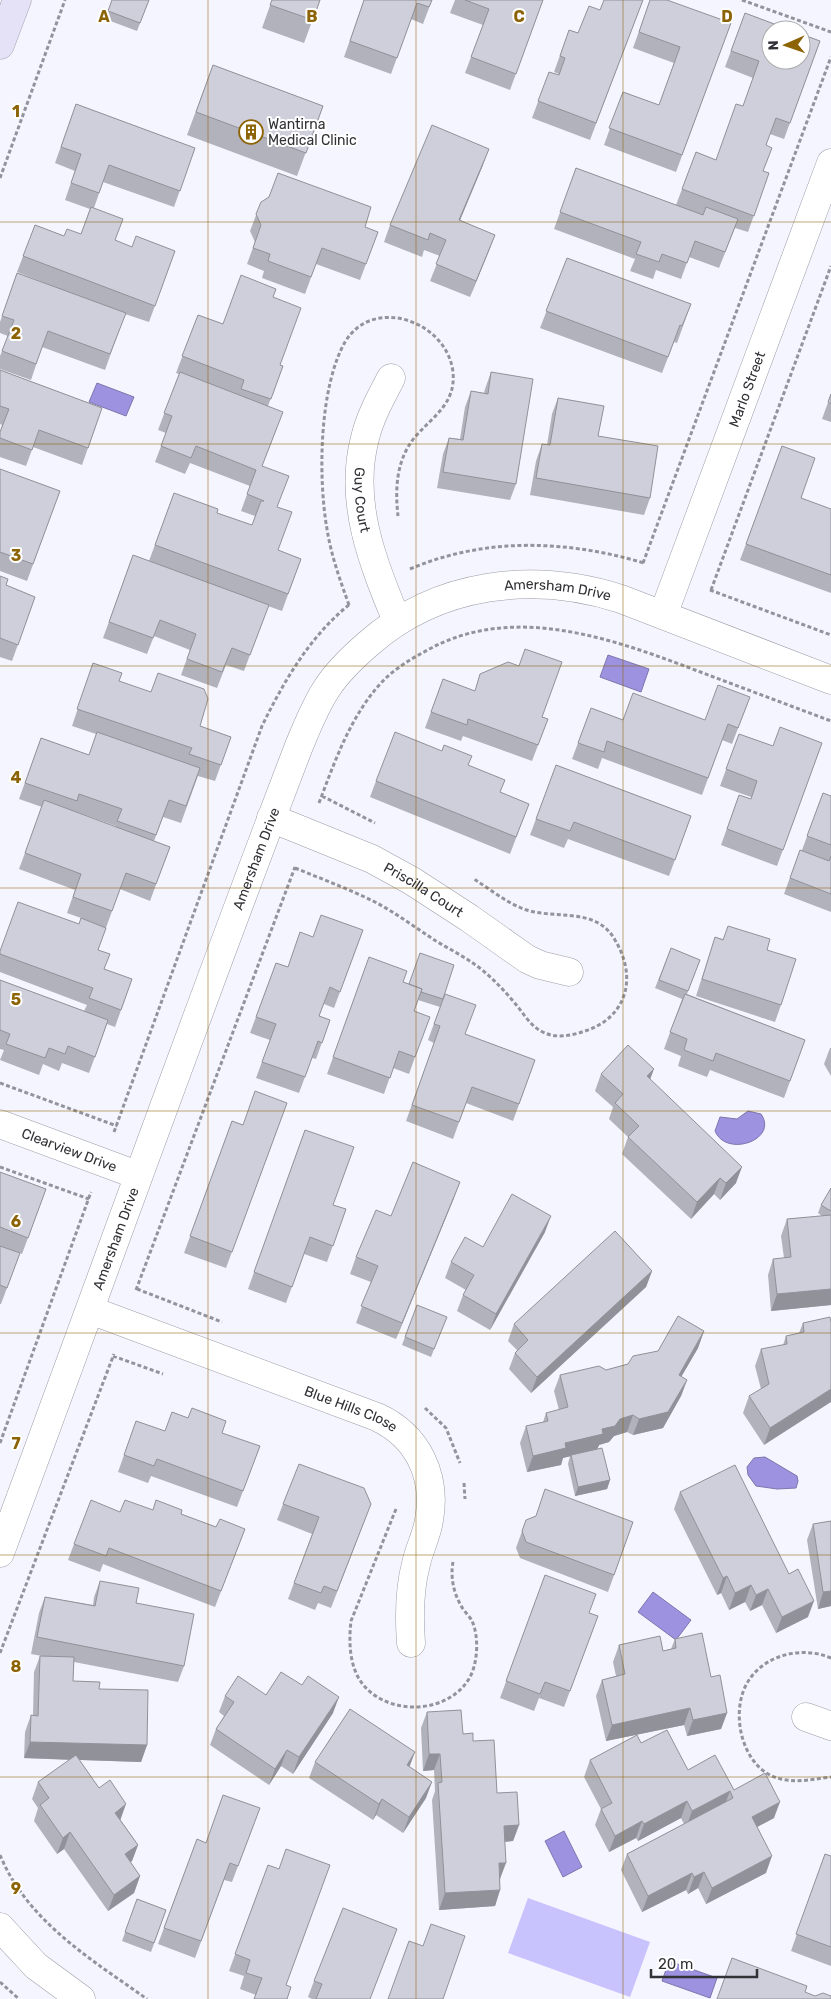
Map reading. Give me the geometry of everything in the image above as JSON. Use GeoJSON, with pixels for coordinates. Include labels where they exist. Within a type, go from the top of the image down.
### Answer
{"type":"FeatureCollection","features":[{"type":"Feature","properties":{"kind":"street"},"geometry":{"type":"LineString","coordinates":[[0,45],[17,0]]}},
{"type":"Feature","properties":{"kind":"street","name":"Marlo Street"},"geometry":{"type":"LineString","coordinates":[[663,615],[831,163]]}},
{"type":"Feature","properties":{"kind":"street","name":"Guy Court"},"geometry":{"type":"LineString","coordinates":[[391,378],[375,409],[365,438],[360,462],[359,487],[363,522],[369,550],[397,621]]}},
{"type":"Feature","properties":{"kind":"street","name":"Amersham Drive"},"geometry":{"type":"LineString","coordinates":[[0,1553],[90,1310],[137,1175],[299,746],[327,688],[352,658],[397,621],[448,596],[473,590],[517,584],[543,583],[592,590],[663,615],[746,649],[831,680]]}},
{"type":"Feature","properties":{"kind":"street","name":"Priscilla Court"},"geometry":{"type":"LineString","coordinates":[[271,818],[372,859],[461,912],[527,959],[540,965],[569,972]]}},
{"type":"Feature","properties":{"kind":"street","name":"Clearview Drive"},"geometry":{"type":"LineString","coordinates":[[0,1124],[137,1175]]}},
{"type":"Feature","properties":{"kind":"street","name":"Blue Hills Close"},"geometry":{"type":"LineString","coordinates":[[90,1310],[377,1417],[390,1423],[414,1445],[425,1463],[431,1483],[432,1503],[429,1522],[416,1563],[411,1590],[411,1643]]}},
{"type":"Feature","properties":{"kind":"street"},"geometry":{"type":"LineString","coordinates":[[0,1927],[36,1966],[81,1999]]}},
{"type":"Feature","properties":{"kind":"path"},"geometry":{"type":"LineString","coordinates":[[0,178],[64,0]]}},
{"type":"Feature","properties":{"kind":"path"},"geometry":{"type":"LineString","coordinates":[[742,0],[831,32]]}},
{"type":"Feature","properties":{"kind":"path"},"geometry":{"type":"LineString","coordinates":[[643,562],[831,57]]}},
{"type":"Feature","properties":{"kind":"path"},"geometry":{"type":"LineString","coordinates":[[831,266],[710,590],[831,635]]}},
{"type":"Feature","properties":{"kind":"path"},"geometry":{"type":"LineString","coordinates":[[112,1136],[262,726],[293,669],[331,622],[349,605]]}},
{"type":"Feature","properties":{"kind":"path"},"geometry":{"type":"LineString","coordinates":[[322,796],[353,721],[382,682],[410,660],[444,640],[478,630],[510,627],[547,628],[586,634],[629,645],[831,721]]}},
{"type":"Feature","properties":{"kind":"path"},"geometry":{"type":"LineString","coordinates":[[134,1295],[295,868]]}},
{"type":"Feature","properties":{"kind":"path"},"geometry":{"type":"LineString","coordinates":[[0,1083],[117,1126]]}},
{"type":"Feature","properties":{"kind":"path"},"geometry":{"type":"LineString","coordinates":[[0,1167],[89,1200]]}},
{"type":"Feature","properties":{"kind":"path"},"geometry":{"type":"LineString","coordinates":[[0,1443],[92,1188]]}},
{"type":"Feature","properties":{"kind":"path"},"geometry":{"type":"LineString","coordinates":[[137,1289],[229,1325]]}},
{"type":"Feature","properties":{"kind":"path"},"geometry":{"type":"LineString","coordinates":[[0,1653],[115,1350]]}},
{"type":"Feature","properties":{"kind":"path"},"geometry":{"type":"LineString","coordinates":[[113,1356],[167,1376]]}},
{"type":"Feature","properties":{"kind":"path"},"geometry":{"type":"LineString","coordinates":[[418,1402],[446,1428],[461,1465]]}},
{"type":"Feature","properties":{"kind":"path"},"geometry":{"type":"LineString","coordinates":[[462,1474],[465,1501]]}},
{"type":"Feature","properties":{"kind":"path"},"geometry":{"type":"LineString","coordinates":[[397,1501],[396,1509],[351,1621],[349,1641],[358,1677],[370,1691],[383,1700],[401,1707],[441,1702],[458,1692],[470,1676],[477,1636],[472,1620],[456,1595],[452,1580],[453,1558]]}},
{"type":"Feature","properties":{"kind":"path"},"geometry":{"type":"LineString","coordinates":[[0,1855],[8,1874],[49,1924],[74,1947],[147,1999]]}},
{"type":"Feature","properties":{"kind":"path"},"geometry":{"type":"LineString","coordinates":[[0,1982],[18,1999]]}},
{"type":"Feature","properties":{"kind":"shaded area"},"geometry":{"type":"Polygon","coordinates":[[[97,383],[134,397],[126,416],[89,402],[97,383]]]}},
{"type":"Feature","properties":{"kind":"shaded area"},"geometry":{"type":"Polygon","coordinates":[[[608,655],[649,669],[641,692],[600,677],[608,655]]]}},
{"type":"Feature","properties":{"kind":"shaded area"},"geometry":{"type":"Polygon","coordinates":[[[748,1111],[761,1114],[765,1123],[763,1131],[757,1138],[739,1144],[729,1143],[721,1139],[715,1131],[720,1117],[737,1119],[748,1111]]]}},
{"type":"Feature","properties":{"kind":"shaded area"},"geometry":{"type":"Polygon","coordinates":[[[765,1457],[797,1476],[796,1488],[777,1489],[756,1486],[748,1475],[747,1467],[754,1458],[765,1457]]]}},
{"type":"Feature","properties":{"kind":"shaded area"},"geometry":{"type":"Polygon","coordinates":[[[653,1592],[691,1620],[676,1640],[638,1612],[653,1592]]]}},
{"type":"Feature","properties":{"kind":"shaded area"},"geometry":{"type":"Polygon","coordinates":[[[564,1831],[582,1867],[563,1877],[545,1841],[564,1831]]]}},
{"type":"Feature","properties":{"kind":"shaded area"},"geometry":{"type":"Polygon","coordinates":[[[528,1898],[650,1942],[630,1997],[508,1953],[528,1898]]]}},
{"type":"Feature","properties":{"kind":"shaded area"},"geometry":{"type":"Polygon","coordinates":[[[669,1961],[717,1978],[710,1998],[662,1981],[669,1961]]]}},
{"type":"Feature","properties":{"kind":"building"},"geometry":{"type":"Polygon","coordinates":[[[112,0],[149,0],[140,23],[108,11],[112,0]]]}},
{"type":"Feature","properties":{"kind":"building"},"geometry":{"type":"Polygon","coordinates":[[[272,0],[320,0],[313,20],[270,5],[272,0]]]}},
{"type":"Feature","properties":{"kind":"building"},"geometry":{"type":"Polygon","coordinates":[[[364,0],[432,0],[429,7],[417,3],[397,58],[350,41],[364,0]]]}},
{"type":"Feature","properties":{"kind":"building"},"geometry":{"type":"Polygon","coordinates":[[[465,0],[543,0],[516,74],[471,57],[489,9],[465,0]]]}},
{"type":"Feature","properties":{"kind":"building"},"geometry":{"type":"Polygon","coordinates":[[[604,0],[643,0],[596,123],[538,101],[549,72],[559,75],[565,58],[560,56],[569,30],[578,33],[589,6],[600,10],[604,0]]]}},
{"type":"Feature","properties":{"kind":"building"},"geometry":{"type":"Polygon","coordinates":[[[650,0],[667,0],[731,23],[682,155],[609,128],[623,92],[659,105],[680,47],[639,32],[650,0]]]}},
{"type":"Feature","properties":{"kind":"building"},"geometry":{"type":"Polygon","coordinates":[[[745,13],[764,20],[761,20],[761,70],[809,70],[790,123],[776,118],[766,145],[772,148],[763,171],[769,173],[754,216],[682,189],[696,152],[716,160],[736,104],[743,106],[759,61],[731,51],[745,13]]]}},
{"type":"Feature","properties":{"kind":"building"},"geometry":{"type":"Polygon","coordinates":[[[811,38],[820,41],[811,66],[811,38]]]}},
{"type":"Feature","properties":{"kind":"building"},"geometry":{"type":"Polygon","coordinates":[[[213,65],[323,106],[306,153],[196,112],[213,65]]]}},
{"type":"Feature","properties":{"kind":"building"},"geometry":{"type":"Polygon","coordinates":[[[76,104],[195,148],[180,191],[109,165],[99,193],[71,183],[81,154],[61,147],[76,104]]]}},
{"type":"Feature","properties":{"kind":"building"},"geometry":{"type":"Polygon","coordinates":[[[432,125],[489,149],[459,220],[495,235],[476,281],[436,264],[446,240],[430,233],[428,240],[390,225],[432,125]]]}},
{"type":"Feature","properties":{"kind":"building"},"geometry":{"type":"Polygon","coordinates":[[[576,168],[703,215],[706,207],[738,219],[725,252],[695,241],[687,263],[662,254],[659,262],[636,254],[641,242],[560,212],[576,168]]]}},
{"type":"Feature","properties":{"kind":"building"},"geometry":{"type":"Polygon","coordinates":[[[278,173],[371,207],[365,227],[378,232],[366,264],[322,248],[311,277],[268,261],[270,254],[253,248],[261,225],[256,214],[261,202],[269,197],[278,173]]]}},
{"type":"Feature","properties":{"kind":"building"},"geometry":{"type":"Polygon","coordinates":[[[91,207],[123,219],[115,240],[132,247],[136,236],[175,251],[155,306],[23,256],[35,225],[64,236],[67,229],[81,234],[91,207]]]}},
{"type":"Feature","properties":{"kind":"building"},"geometry":{"type":"Polygon","coordinates":[[[567,258],[691,304],[682,326],[680,325],[668,357],[546,311],[567,258]]]}},
{"type":"Feature","properties":{"kind":"building"},"geometry":{"type":"Polygon","coordinates":[[[17,273],[126,313],[110,354],[48,331],[36,364],[2,351],[14,320],[2,316],[17,273]]]}},
{"type":"Feature","properties":{"kind":"building"},"geometry":{"type":"Polygon","coordinates":[[[241,275],[276,289],[273,297],[301,308],[280,365],[283,366],[271,399],[241,389],[244,380],[182,356],[198,315],[223,324],[241,275]]]}},
{"type":"Feature","properties":{"kind":"building"},"geometry":{"type":"Polygon","coordinates":[[[0,370],[102,408],[88,448],[39,430],[32,450],[0,438],[0,432],[9,409],[0,406],[0,370]]]}},
{"type":"Feature","properties":{"kind":"building"},"geometry":{"type":"Polygon","coordinates":[[[180,372],[283,412],[262,466],[289,476],[277,507],[292,512],[278,550],[301,559],[288,594],[155,545],[174,493],[218,509],[217,513],[252,525],[261,501],[264,501],[247,494],[256,470],[196,446],[191,458],[161,446],[172,416],[164,413],[180,372]]]}},
{"type":"Feature","properties":{"kind":"building"},"geometry":{"type":"Polygon","coordinates":[[[491,372],[533,379],[516,484],[443,472],[449,438],[463,440],[471,391],[488,394],[491,372]]]}},
{"type":"Feature","properties":{"kind":"building"},"geometry":{"type":"Polygon","coordinates":[[[558,398],[604,406],[598,436],[658,446],[650,498],[536,478],[542,444],[550,445],[558,398]]]}},
{"type":"Feature","properties":{"kind":"building"},"geometry":{"type":"Polygon","coordinates":[[[782,446],[815,458],[801,498],[831,509],[831,575],[746,544],[782,446]]]}},
{"type":"Feature","properties":{"kind":"building"},"geometry":{"type":"Polygon","coordinates":[[[0,469],[60,491],[33,564],[0,552],[0,469]]]}},
{"type":"Feature","properties":{"kind":"building"},"geometry":{"type":"Polygon","coordinates":[[[133,555],[269,605],[250,655],[232,648],[222,672],[187,659],[196,634],[160,620],[153,638],[109,622],[133,555]]]}},
{"type":"Feature","properties":{"kind":"building"},"geometry":{"type":"Polygon","coordinates":[[[0,576],[8,579],[6,585],[35,597],[18,645],[0,638],[0,576]]]}},
{"type":"Feature","properties":{"kind":"building"},"geometry":{"type":"Polygon","coordinates":[[[525,649],[562,662],[542,717],[548,719],[538,745],[468,719],[467,725],[431,712],[443,679],[475,691],[480,674],[508,662],[519,666],[525,649]]]}},
{"type":"Feature","properties":{"kind":"building"},"geometry":{"type":"Polygon","coordinates":[[[93,663],[122,673],[119,681],[151,692],[158,673],[204,689],[208,699],[200,726],[231,737],[221,765],[189,754],[192,748],[77,709],[93,663]]]}},
{"type":"Feature","properties":{"kind":"building"},"geometry":{"type":"Polygon","coordinates":[[[718,685],[750,697],[738,728],[728,724],[708,778],[607,741],[604,752],[578,743],[591,708],[623,720],[633,693],[705,720],[718,685]]]}},
{"type":"Feature","properties":{"kind":"building"},"geometry":{"type":"Polygon","coordinates":[[[780,727],[822,743],[783,850],[727,829],[739,795],[751,799],[757,781],[726,769],[739,734],[773,746],[780,727]]]}},
{"type":"Feature","properties":{"kind":"building"},"geometry":{"type":"Polygon","coordinates":[[[97,732],[200,768],[186,806],[169,800],[156,835],[117,821],[122,809],[79,794],[77,801],[25,783],[41,738],[89,755],[97,732]]]}},
{"type":"Feature","properties":{"kind":"building"},"geometry":{"type":"Polygon","coordinates":[[[395,732],[442,751],[444,745],[472,756],[468,765],[505,780],[500,792],[529,804],[516,837],[376,781],[395,732]]]}},
{"type":"Feature","properties":{"kind":"building"},"geometry":{"type":"Polygon","coordinates":[[[556,765],[691,816],[675,860],[574,822],[570,831],[536,819],[556,765]]]}},
{"type":"Feature","properties":{"kind":"building"},"geometry":{"type":"Polygon","coordinates":[[[823,793],[831,796],[831,845],[807,836],[823,793]]]}},
{"type":"Feature","properties":{"kind":"building"},"geometry":{"type":"Polygon","coordinates":[[[44,800],[170,847],[156,884],[126,873],[112,911],[73,897],[81,874],[25,853],[44,800]]]}},
{"type":"Feature","properties":{"kind":"building"},"geometry":{"type":"Polygon","coordinates":[[[800,850],[829,861],[831,856],[831,894],[790,878],[800,850]]]}},
{"type":"Feature","properties":{"kind":"building"},"geometry":{"type":"Polygon","coordinates":[[[18,902],[79,924],[81,918],[106,928],[98,950],[110,954],[104,969],[132,979],[121,1010],[89,998],[93,988],[0,954],[18,902]]]}},
{"type":"Feature","properties":{"kind":"building"},"geometry":{"type":"Polygon","coordinates":[[[321,915],[363,930],[340,992],[330,987],[319,1016],[330,1020],[322,1043],[318,1041],[305,1077],[262,1062],[276,1024],[256,1017],[276,963],[288,967],[300,932],[313,937],[321,915]]]}},
{"type":"Feature","properties":{"kind":"building"},"geometry":{"type":"Polygon","coordinates":[[[728,926],[770,939],[767,950],[796,959],[781,1005],[702,979],[715,937],[723,940],[728,926]]]}},
{"type":"Feature","properties":{"kind":"building"},"geometry":{"type":"Polygon","coordinates":[[[671,948],[700,960],[688,991],[659,980],[671,948]]]}},
{"type":"Feature","properties":{"kind":"building"},"geometry":{"type":"Polygon","coordinates":[[[420,953],[454,965],[443,999],[421,992],[422,989],[409,984],[420,953]]]}},
{"type":"Feature","properties":{"kind":"building"},"geometry":{"type":"Polygon","coordinates":[[[369,957],[407,971],[403,982],[422,989],[414,1011],[430,1017],[415,1057],[399,1051],[390,1078],[333,1057],[369,957]]]}},
{"type":"Feature","properties":{"kind":"building"},"geometry":{"type":"Polygon","coordinates":[[[0,980],[108,1020],[95,1057],[68,1046],[65,1054],[49,1048],[45,1058],[6,1044],[10,1034],[0,1030],[0,980]]]}},
{"type":"Feature","properties":{"kind":"building"},"geometry":{"type":"Polygon","coordinates":[[[445,994],[476,1005],[465,1034],[535,1060],[519,1104],[472,1087],[459,1122],[412,1105],[440,1026],[434,1024],[445,994]]]}},
{"type":"Feature","properties":{"kind":"building"},"geometry":{"type":"Polygon","coordinates":[[[685,994],[805,1040],[790,1081],[716,1053],[713,1061],[684,1050],[687,1039],[670,1032],[685,994]]]}},
{"type":"Feature","properties":{"kind":"building"},"geometry":{"type":"Polygon","coordinates":[[[628,1045],[654,1069],[647,1076],[742,1167],[726,1183],[720,1178],[697,1202],[628,1137],[639,1126],[615,1103],[623,1094],[601,1074],[628,1045]]]}},
{"type":"Feature","properties":{"kind":"building"},"geometry":{"type":"Polygon","coordinates":[[[255,1091],[287,1103],[232,1252],[190,1236],[232,1121],[243,1125],[255,1091]]]}},
{"type":"Feature","properties":{"kind":"building"},"geometry":{"type":"Polygon","coordinates":[[[305,1130],[354,1147],[333,1205],[346,1209],[333,1246],[310,1237],[292,1287],[254,1272],[305,1130]]]}},
{"type":"Feature","properties":{"kind":"building"},"geometry":{"type":"Polygon","coordinates":[[[413,1162],[460,1182],[402,1323],[361,1306],[378,1266],[356,1257],[376,1210],[391,1216],[413,1162]]]}},
{"type":"Feature","properties":{"kind":"building"},"geometry":{"type":"Polygon","coordinates":[[[0,1172],[46,1189],[28,1238],[0,1227],[0,1172]]]}},
{"type":"Feature","properties":{"kind":"building"},"geometry":{"type":"Polygon","coordinates":[[[831,1188],[831,1211],[821,1205],[831,1188]]]}},
{"type":"Feature","properties":{"kind":"building"},"geometry":{"type":"Polygon","coordinates":[[[512,1194],[551,1216],[496,1314],[463,1295],[474,1275],[451,1262],[465,1237],[483,1247],[512,1194]]]}},
{"type":"Feature","properties":{"kind":"building"},"geometry":{"type":"Polygon","coordinates":[[[831,1215],[831,1289],[777,1294],[773,1259],[791,1257],[787,1219],[831,1215]]]}},
{"type":"Feature","properties":{"kind":"building"},"geometry":{"type":"Polygon","coordinates":[[[615,1231],[652,1271],[537,1377],[515,1353],[528,1340],[514,1324],[615,1231]]]}},
{"type":"Feature","properties":{"kind":"building"},"geometry":{"type":"Polygon","coordinates":[[[0,1246],[20,1253],[7,1288],[0,1285],[0,1246]]]}},
{"type":"Feature","properties":{"kind":"building"},"geometry":{"type":"Polygon","coordinates":[[[417,1305],[447,1317],[434,1349],[405,1337],[417,1305]]]}},
{"type":"Feature","properties":{"kind":"building"},"geometry":{"type":"Polygon","coordinates":[[[678,1316],[704,1331],[679,1375],[687,1380],[668,1412],[639,1419],[633,1415],[620,1419],[615,1426],[602,1429],[603,1434],[565,1443],[566,1448],[533,1456],[526,1426],[548,1421],[546,1413],[568,1407],[560,1375],[599,1366],[606,1370],[628,1364],[633,1356],[658,1351],[678,1316]]]}},
{"type":"Feature","properties":{"kind":"building"},"geometry":{"type":"Polygon","coordinates":[[[830,1317],[831,1389],[770,1428],[749,1396],[769,1384],[761,1349],[787,1344],[786,1336],[804,1332],[803,1323],[830,1317]]]}},
{"type":"Feature","properties":{"kind":"building"},"geometry":{"type":"Polygon","coordinates":[[[192,1408],[226,1421],[222,1433],[260,1446],[243,1491],[157,1459],[154,1466],[124,1455],[136,1421],[165,1431],[172,1412],[188,1418],[192,1408]]]}},
{"type":"Feature","properties":{"kind":"building"},"geometry":{"type":"Polygon","coordinates":[[[602,1448],[610,1480],[578,1487],[571,1455],[602,1448]]]}},
{"type":"Feature","properties":{"kind":"building"},"geometry":{"type":"Polygon","coordinates":[[[299,1464],[364,1488],[371,1504],[337,1591],[324,1586],[321,1593],[294,1583],[319,1517],[283,1504],[299,1464]]]}},
{"type":"Feature","properties":{"kind":"building"},"geometry":{"type":"Polygon","coordinates":[[[735,1465],[789,1574],[798,1569],[814,1601],[782,1617],[768,1589],[756,1595],[751,1585],[735,1593],[727,1576],[723,1578],[680,1492],[735,1465]]]}},
{"type":"Feature","properties":{"kind":"building"},"geometry":{"type":"Polygon","coordinates":[[[545,1489],[633,1522],[614,1575],[526,1542],[522,1531],[526,1520],[536,1516],[545,1489]]]}},
{"type":"Feature","properties":{"kind":"building"},"geometry":{"type":"Polygon","coordinates":[[[91,1500],[120,1512],[125,1500],[153,1510],[156,1500],[182,1510],[181,1514],[216,1527],[220,1519],[245,1529],[221,1591],[109,1548],[106,1556],[74,1544],[91,1500]]]}},
{"type":"Feature","properties":{"kind":"building"},"geometry":{"type":"Polygon","coordinates":[[[831,1521],[831,1591],[823,1592],[813,1524],[831,1521]]]}},
{"type":"Feature","properties":{"kind":"building"},"geometry":{"type":"Polygon","coordinates":[[[545,1575],[596,1594],[589,1613],[598,1616],[570,1691],[545,1682],[540,1694],[506,1681],[545,1575]]]}},
{"type":"Feature","properties":{"kind":"building"},"geometry":{"type":"Polygon","coordinates":[[[100,1581],[139,1588],[136,1603],[194,1614],[184,1666],[37,1637],[45,1597],[95,1606],[100,1581]]]}},
{"type":"Feature","properties":{"kind":"building"},"geometry":{"type":"Polygon","coordinates":[[[702,1633],[711,1677],[720,1675],[727,1713],[693,1720],[690,1708],[612,1725],[602,1680],[625,1674],[619,1645],[660,1636],[663,1651],[676,1648],[675,1639],[702,1633]]]}},
{"type":"Feature","properties":{"kind":"building"},"geometry":{"type":"Polygon","coordinates":[[[40,1656],[74,1657],[73,1681],[100,1682],[99,1689],[148,1690],[147,1745],[30,1742],[31,1715],[38,1716],[40,1656]]]}},
{"type":"Feature","properties":{"kind":"building"},"geometry":{"type":"Polygon","coordinates":[[[281,1672],[302,1685],[308,1676],[339,1697],[299,1757],[287,1750],[275,1769],[216,1729],[234,1702],[225,1696],[238,1676],[266,1695],[281,1672]]]}},
{"type":"Feature","properties":{"kind":"building"},"geometry":{"type":"Polygon","coordinates":[[[350,1709],[415,1752],[407,1765],[432,1782],[409,1817],[382,1799],[379,1804],[315,1762],[350,1709]]]}},
{"type":"Feature","properties":{"kind":"building"},"geometry":{"type":"Polygon","coordinates":[[[461,1710],[463,1734],[473,1733],[473,1741],[494,1740],[497,1793],[517,1792],[519,1825],[504,1826],[506,1863],[499,1863],[500,1890],[445,1893],[438,1783],[442,1782],[440,1754],[429,1754],[427,1712],[461,1710]]]}},
{"type":"Feature","properties":{"kind":"building"},"geometry":{"type":"Polygon","coordinates":[[[667,1730],[688,1770],[715,1755],[734,1790],[765,1773],[780,1802],[752,1817],[772,1856],[712,1888],[704,1872],[694,1877],[692,1873],[648,1896],[627,1854],[733,1798],[730,1791],[692,1811],[687,1801],[644,1824],[642,1821],[615,1836],[601,1809],[612,1803],[590,1760],[637,1735],[641,1743],[667,1730]]]}},
{"type":"Feature","properties":{"kind":"building"},"geometry":{"type":"Polygon","coordinates":[[[76,1755],[99,1788],[110,1780],[126,1804],[115,1813],[138,1845],[125,1854],[140,1876],[114,1895],[70,1832],[63,1838],[40,1805],[49,1798],[38,1782],[76,1755]]]}},
{"type":"Feature","properties":{"kind":"building"},"geometry":{"type":"Polygon","coordinates":[[[223,1795],[260,1808],[238,1866],[230,1863],[201,1941],[164,1928],[197,1839],[206,1843],[223,1795]]]}},
{"type":"Feature","properties":{"kind":"building"},"geometry":{"type":"Polygon","coordinates":[[[286,1849],[330,1865],[286,1985],[291,1987],[287,1999],[254,1999],[262,1978],[246,1973],[250,1960],[235,1954],[268,1865],[279,1869],[286,1849]]]}},
{"type":"Feature","properties":{"kind":"building"},"geometry":{"type":"Polygon","coordinates":[[[825,1854],[831,1856],[831,1947],[796,1934],[825,1854]]]}},
{"type":"Feature","properties":{"kind":"building"},"geometry":{"type":"Polygon","coordinates":[[[137,1899],[166,1910],[154,1943],[125,1932],[137,1899]]]}},
{"type":"Feature","properties":{"kind":"building"},"geometry":{"type":"Polygon","coordinates":[[[343,1908],[397,1929],[370,1999],[316,1999],[322,1984],[314,1981],[343,1908]]]}},
{"type":"Feature","properties":{"kind":"building"},"geometry":{"type":"Polygon","coordinates":[[[431,1924],[465,1936],[443,1999],[388,1999],[409,1941],[423,1946],[431,1924]]]}},
{"type":"Feature","properties":{"kind":"building"},"geometry":{"type":"Polygon","coordinates":[[[732,1958],[807,1986],[805,1992],[815,1996],[823,1993],[831,1996],[831,1999],[717,1999],[732,1958]]]}},
{"type":"Feature","properties":{"kind":"place","name":"Wantirna Medical Clinic"},"geometry":{"type":"Point","coordinates":[251,132]}}]}
